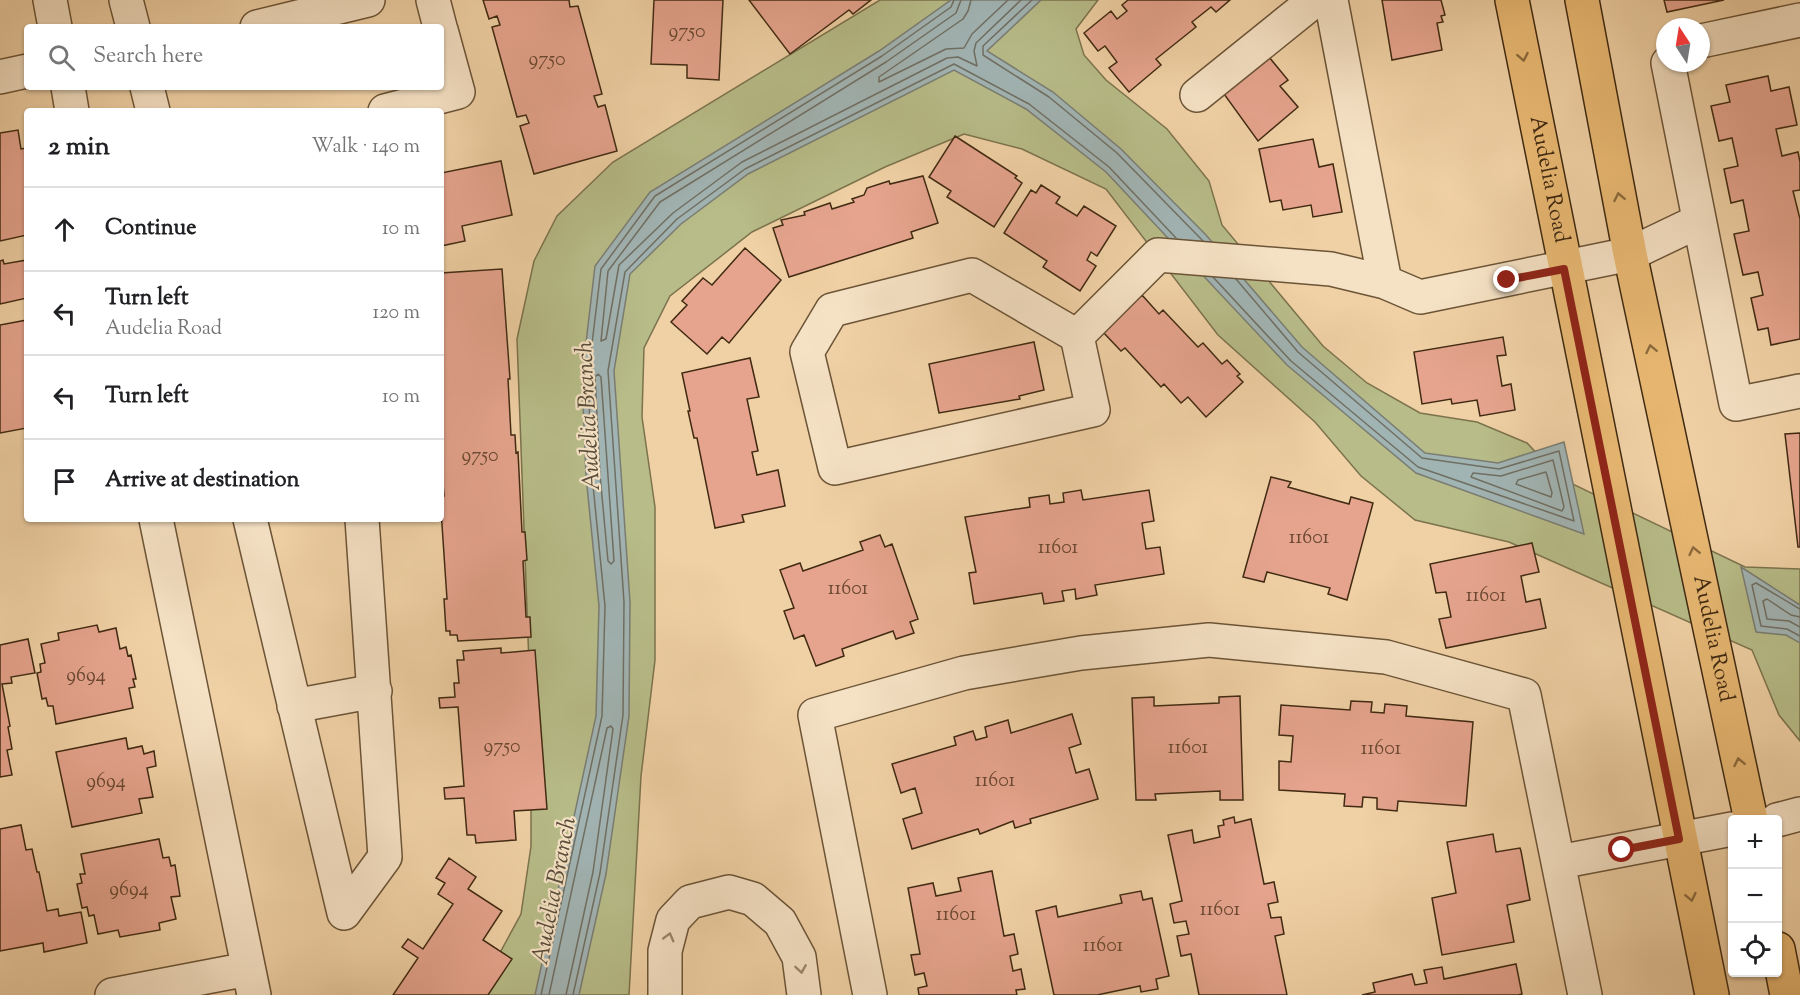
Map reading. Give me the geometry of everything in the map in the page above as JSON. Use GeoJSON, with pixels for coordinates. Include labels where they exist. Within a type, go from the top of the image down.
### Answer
{"type":"FeatureCollection","features":[{"type":"Feature","properties":{"kind":"main road","name":"Audelia Road"},"geometry":{"type":"LineString","coordinates":[[1512,0],[1564,269],[1712,995]]}},
{"type":"Feature","properties":{"kind":"main road","name":"Audelia Road"},"geometry":{"type":"LineString","coordinates":[[1582,0],[1630,254],[1750,815]]}},
{"type":"Feature","properties":{"kind":"main road"},"geometry":{"type":"LineString","coordinates":[[1782,969],[1787,995]]}},
{"type":"Feature","properties":{"kind":"lane"},"geometry":{"type":"LineString","coordinates":[[50,0],[54,24]]}},
{"type":"Feature","properties":{"kind":"lane"},"geometry":{"type":"LineString","coordinates":[[126,0],[132,24]]}},
{"type":"Feature","properties":{"kind":"lane"},"geometry":{"type":"LineString","coordinates":[[269,24],[368,0]]}},
{"type":"Feature","properties":{"kind":"lane"},"geometry":{"type":"LineString","coordinates":[[433,0],[440,24]]}},
{"type":"Feature","properties":{"kind":"lane"},"geometry":{"type":"LineString","coordinates":[[1197,95],[1314,0]]}},
{"type":"Feature","properties":{"kind":"lane"},"geometry":{"type":"LineString","coordinates":[[1331,0],[1385,282]]}},
{"type":"Feature","properties":{"kind":"lane"},"geometry":{"type":"LineString","coordinates":[[1710,39],[1800,20]]}},
{"type":"Feature","properties":{"kind":"lane"},"geometry":{"type":"LineString","coordinates":[[397,108],[458,92],[444,39]]}},
{"type":"Feature","properties":{"kind":"lane"},"geometry":{"type":"LineString","coordinates":[[0,77],[24,72]]}},
{"type":"Feature","properties":{"kind":"lane"},"geometry":{"type":"LineString","coordinates":[[1670,72],[1736,404],[1800,391]]}},
{"type":"Feature","properties":{"kind":"lane"},"geometry":{"type":"LineString","coordinates":[[68,90],[72,108]]}},
{"type":"Feature","properties":{"kind":"lane"},"geometry":{"type":"LineString","coordinates":[[148,90],[152,108]]}},
{"type":"Feature","properties":{"kind":"lane"},"geometry":{"type":"LineString","coordinates":[[1077,336],[1158,255],[1331,269],[1385,282],[1420,297],[1630,254],[1699,221]]}},
{"type":"Feature","properties":{"kind":"lane"},"geometry":{"type":"LineString","coordinates":[[972,274],[1077,336],[1093,410],[835,468],[807,352],[832,310],[972,274]]}},
{"type":"Feature","properties":{"kind":"lane"},"geometry":{"type":"LineString","coordinates":[[112,995],[251,982],[157,522]]}},
{"type":"Feature","properties":{"kind":"lane"},"geometry":{"type":"LineString","coordinates":[[251,522],[344,914],[385,857],[362,522]]}},
{"type":"Feature","properties":{"kind":"lane"},"geometry":{"type":"LineString","coordinates":[[870,995],[815,715],[964,674],[1081,653],[1209,640],[1386,657],[1524,695],[1585,995]]}},
{"type":"Feature","properties":{"kind":"lane"},"geometry":{"type":"LineString","coordinates":[[294,706],[375,691]]}},
{"type":"Feature","properties":{"kind":"lane"},"geometry":{"type":"LineString","coordinates":[[1782,818],[1800,814]]}},
{"type":"Feature","properties":{"kind":"lane"},"geometry":{"type":"LineString","coordinates":[[1559,862],[1728,830]]}},
{"type":"Feature","properties":{"kind":"lane"},"geometry":{"type":"LineString","coordinates":[[665,995],[665,951],[673,921],[690,902],[729,892],[753,899],[780,922],[799,957],[804,995]]}},
{"type":"Feature","properties":{"kind":"green space"},"geometry":{"type":"Polygon","coordinates":[[[880,0],[1098,0],[1076,29],[1084,55],[1106,80],[1167,129],[1209,181],[1222,225],[1323,346],[1367,383],[1420,413],[1477,422],[1527,443],[1560,478],[1745,567],[1800,569],[1800,741],[1779,715],[1752,650],[1509,542],[1415,520],[1361,476],[1315,422],[1218,335],[1106,189],[1022,149],[964,134],[885,167],[752,232],[670,296],[644,348],[642,417],[655,507],[655,660],[641,776],[629,995],[477,995],[521,914],[531,846],[531,719],[517,339],[534,261],[557,216],[613,162],[880,0]]]}},
{"type":"Feature","properties":{"kind":"water","name":"Audelia Branch"},"geometry":{"type":"Polygon","coordinates":[[[951,0],[1041,0],[987,51],[1053,92],[1121,149],[1206,235],[1302,347],[1425,453],[1498,463],[1564,442],[1584,534],[1416,473],[1287,365],[1106,172],[1026,109],[954,70],[748,174],[681,224],[630,274],[614,371],[630,602],[629,716],[606,874],[579,995],[535,995],[596,716],[599,606],[586,476],[582,377],[595,266],[650,192],[879,51],[951,0]]]}},
{"type":"Feature","properties":{"kind":"water"},"geometry":{"type":"Polygon","coordinates":[[[1741,567],[1800,605],[1800,643],[1786,635],[1756,632],[1741,567]]]}},
{"type":"Feature","properties":{"kind":"building"},"geometry":{"type":"Polygon","coordinates":[[[483,0],[569,0],[570,7],[578,6],[602,94],[594,96],[598,107],[605,105],[617,151],[534,174],[520,126],[529,123],[526,115],[517,117],[492,27],[500,25],[497,16],[489,19],[483,0]]]}},
{"type":"Feature","properties":{"kind":"building"},"geometry":{"type":"Polygon","coordinates":[[[654,0],[723,0],[719,80],[687,78],[687,65],[651,64],[654,0]]]}},
{"type":"Feature","properties":{"kind":"building"},"geometry":{"type":"Polygon","coordinates":[[[749,0],[871,0],[853,14],[849,10],[790,54],[749,0]]]}},
{"type":"Feature","properties":{"kind":"building"},"geometry":{"type":"Polygon","coordinates":[[[1128,0],[1230,0],[1216,12],[1211,7],[1192,22],[1196,27],[1156,59],[1161,65],[1129,92],[1109,68],[1117,62],[1105,46],[1098,51],[1084,33],[1111,11],[1117,19],[1127,11],[1122,5],[1128,0]]]}},
{"type":"Feature","properties":{"kind":"building"},"geometry":{"type":"Polygon","coordinates":[[[1382,0],[1441,0],[1445,15],[1441,16],[1443,22],[1437,23],[1442,50],[1392,60],[1382,0]]]}},
{"type":"Feature","properties":{"kind":"building"},"geometry":{"type":"Polygon","coordinates":[[[1664,0],[1724,0],[1667,12],[1664,0]]]}},
{"type":"Feature","properties":{"kind":"building"},"geometry":{"type":"Polygon","coordinates":[[[1269,57],[1288,80],[1280,86],[1298,107],[1258,141],[1224,94],[1269,57]]]}},
{"type":"Feature","properties":{"kind":"building"},"geometry":{"type":"Polygon","coordinates":[[[1768,76],[1771,91],[1789,87],[1797,125],[1776,129],[1782,156],[1798,152],[1800,162],[1800,190],[1793,191],[1800,219],[1800,339],[1771,345],[1768,328],[1758,330],[1751,298],[1763,295],[1758,272],[1743,275],[1734,234],[1749,231],[1743,200],[1731,203],[1724,169],[1738,166],[1732,138],[1719,141],[1711,106],[1730,102],[1726,85],[1768,76]]]}},
{"type":"Feature","properties":{"kind":"building"},"geometry":{"type":"Polygon","coordinates":[[[18,130],[21,149],[24,148],[24,236],[0,241],[0,133],[18,130]]]}},
{"type":"Feature","properties":{"kind":"building"},"geometry":{"type":"Polygon","coordinates":[[[955,136],[1017,176],[1015,178],[1022,183],[994,227],[947,197],[951,191],[929,177],[955,136]]]}},
{"type":"Feature","properties":{"kind":"building"},"geometry":{"type":"Polygon","coordinates":[[[1313,139],[1319,167],[1333,164],[1342,212],[1313,217],[1311,205],[1283,210],[1281,200],[1270,202],[1259,149],[1313,139]]]}},
{"type":"Feature","properties":{"kind":"building"},"geometry":{"type":"Polygon","coordinates":[[[501,161],[512,215],[462,226],[465,241],[444,245],[444,172],[501,161]]]}},
{"type":"Feature","properties":{"kind":"building"},"geometry":{"type":"Polygon","coordinates":[[[923,176],[938,223],[911,232],[913,238],[789,277],[773,228],[783,225],[781,220],[805,215],[804,212],[830,203],[832,209],[854,202],[852,199],[864,195],[867,188],[889,181],[890,184],[923,176]]]}},
{"type":"Feature","properties":{"kind":"building"},"geometry":{"type":"Polygon","coordinates":[[[1041,185],[1060,197],[1056,203],[1077,216],[1084,206],[1116,226],[1097,256],[1091,252],[1087,260],[1096,266],[1080,291],[1043,267],[1047,261],[1004,233],[1031,190],[1036,193],[1041,185]]]}},
{"type":"Feature","properties":{"kind":"building"},"geometry":{"type":"Polygon","coordinates":[[[745,248],[781,280],[729,343],[722,337],[707,354],[671,322],[687,305],[682,301],[703,278],[712,285],[745,248]]]}},
{"type":"Feature","properties":{"kind":"building"},"geometry":{"type":"Polygon","coordinates":[[[3,260],[4,264],[24,261],[24,299],[0,304],[0,261],[3,260]]]}},
{"type":"Feature","properties":{"kind":"building"},"geometry":{"type":"Polygon","coordinates":[[[502,269],[510,379],[508,379],[511,435],[515,435],[516,453],[518,452],[522,532],[525,532],[527,560],[523,561],[526,617],[530,617],[531,637],[458,641],[457,635],[450,635],[450,631],[446,631],[444,599],[447,599],[442,522],[444,522],[444,273],[502,269]]]}},
{"type":"Feature","properties":{"kind":"building"},"geometry":{"type":"Polygon","coordinates":[[[1142,295],[1159,314],[1163,310],[1198,347],[1203,343],[1222,364],[1227,360],[1240,374],[1237,376],[1243,382],[1206,417],[1188,397],[1181,403],[1164,384],[1161,387],[1125,348],[1121,351],[1102,331],[1142,295]]]}},
{"type":"Feature","properties":{"kind":"building"},"geometry":{"type":"Polygon","coordinates":[[[24,321],[24,429],[0,433],[0,325],[24,321]]]}},
{"type":"Feature","properties":{"kind":"building"},"geometry":{"type":"Polygon","coordinates":[[[1503,337],[1506,355],[1497,356],[1502,386],[1511,384],[1515,410],[1480,416],[1477,400],[1452,404],[1451,399],[1422,404],[1414,352],[1503,337]]]}},
{"type":"Feature","properties":{"kind":"building"},"geometry":{"type":"Polygon","coordinates":[[[1034,342],[1044,390],[1019,396],[1020,399],[939,413],[929,364],[1034,342]]]}},
{"type":"Feature","properties":{"kind":"building"},"geometry":{"type":"Polygon","coordinates":[[[750,358],[759,397],[747,399],[758,451],[752,452],[757,475],[778,470],[785,506],[742,515],[744,522],[715,528],[697,438],[694,438],[688,411],[690,411],[682,373],[750,358]]]}},
{"type":"Feature","properties":{"kind":"building"},"geometry":{"type":"Polygon","coordinates":[[[1800,433],[1800,547],[1798,547],[1785,434],[1800,433]]]}},
{"type":"Feature","properties":{"kind":"building"},"geometry":{"type":"Polygon","coordinates":[[[1271,477],[1291,482],[1288,487],[1349,504],[1351,497],[1373,503],[1347,600],[1328,594],[1330,588],[1267,572],[1264,582],[1243,577],[1271,477]]]}},
{"type":"Feature","properties":{"kind":"building"},"geometry":{"type":"Polygon","coordinates":[[[1081,490],[1083,500],[1149,490],[1154,521],[1142,523],[1146,549],[1160,547],[1164,574],[1095,585],[1097,595],[1076,599],[1075,589],[1062,591],[1064,601],[1044,604],[1042,593],[974,604],[969,573],[976,572],[965,517],[1030,507],[1029,498],[1049,495],[1050,504],[1064,502],[1063,493],[1081,490]]]}},
{"type":"Feature","properties":{"kind":"building"},"geometry":{"type":"Polygon","coordinates":[[[880,535],[885,547],[892,544],[918,619],[910,622],[914,633],[896,639],[893,631],[842,649],[844,656],[816,666],[804,635],[794,639],[784,611],[794,608],[780,570],[800,563],[803,571],[863,550],[860,542],[880,535]]]}},
{"type":"Feature","properties":{"kind":"building"},"geometry":{"type":"Polygon","coordinates":[[[1532,543],[1539,572],[1521,576],[1526,602],[1540,599],[1546,628],[1446,648],[1439,619],[1451,617],[1446,592],[1436,593],[1430,564],[1532,543]]]}},
{"type":"Feature","properties":{"kind":"building"},"geometry":{"type":"Polygon","coordinates":[[[97,625],[99,632],[116,628],[120,649],[126,647],[128,656],[131,655],[136,679],[133,679],[135,687],[129,688],[133,708],[56,724],[53,706],[48,706],[46,698],[42,699],[37,673],[41,672],[40,664],[45,663],[41,644],[59,640],[58,633],[97,625]]]}},
{"type":"Feature","properties":{"kind":"building"},"geometry":{"type":"Polygon","coordinates":[[[28,639],[35,673],[11,677],[12,683],[2,684],[10,726],[8,727],[12,749],[7,750],[12,775],[0,777],[0,645],[28,639]]]}},
{"type":"Feature","properties":{"kind":"building"},"geometry":{"type":"Polygon","coordinates":[[[501,648],[501,653],[535,650],[547,809],[514,811],[516,840],[476,843],[475,835],[467,835],[464,798],[445,799],[444,788],[464,786],[458,707],[440,708],[439,698],[455,697],[454,683],[459,683],[457,660],[464,660],[463,651],[501,648]]]}},
{"type":"Feature","properties":{"kind":"building"},"geometry":{"type":"Polygon","coordinates":[[[1240,696],[1243,800],[1220,800],[1220,791],[1155,794],[1156,800],[1136,800],[1132,698],[1154,697],[1154,706],[1219,703],[1219,697],[1240,696]]]}},
{"type":"Feature","properties":{"kind":"building"},"geometry":{"type":"Polygon","coordinates":[[[1351,701],[1372,702],[1371,712],[1384,713],[1385,704],[1407,706],[1406,716],[1473,722],[1466,806],[1398,801],[1397,811],[1377,809],[1377,798],[1363,797],[1362,807],[1344,806],[1345,794],[1279,790],[1279,761],[1291,762],[1293,736],[1279,735],[1281,705],[1350,710],[1351,701]]]}},
{"type":"Feature","properties":{"kind":"building"},"geometry":{"type":"Polygon","coordinates":[[[1072,714],[1081,744],[1069,748],[1076,773],[1089,769],[1098,799],[1030,819],[1031,823],[1015,828],[1013,821],[980,834],[978,829],[912,849],[903,819],[922,813],[915,788],[901,793],[892,764],[956,745],[954,737],[973,731],[976,740],[987,737],[985,727],[1008,720],[1011,733],[1072,714]]]}},
{"type":"Feature","properties":{"kind":"building"},"geometry":{"type":"Polygon","coordinates":[[[126,738],[128,749],[142,746],[144,754],[154,751],[156,766],[147,768],[153,797],[139,799],[142,813],[72,827],[56,752],[126,738]]]}},
{"type":"Feature","properties":{"kind":"building"},"geometry":{"type":"Polygon","coordinates":[[[1234,817],[1235,823],[1251,819],[1264,884],[1274,882],[1278,902],[1268,904],[1271,918],[1281,917],[1284,934],[1275,936],[1287,995],[1199,995],[1191,954],[1181,956],[1177,936],[1189,934],[1186,921],[1174,923],[1170,904],[1182,901],[1168,835],[1192,830],[1194,843],[1220,837],[1218,826],[1224,825],[1223,820],[1234,817]]]}},
{"type":"Feature","properties":{"kind":"building"},"geometry":{"type":"Polygon","coordinates":[[[21,825],[26,850],[32,849],[37,872],[39,872],[47,911],[58,909],[59,916],[81,912],[87,943],[44,952],[43,943],[0,951],[0,829],[21,825]]]}},
{"type":"Feature","properties":{"kind":"building"},"geometry":{"type":"Polygon","coordinates":[[[1493,834],[1496,852],[1520,848],[1521,851],[1530,900],[1507,905],[1514,942],[1442,955],[1432,898],[1456,893],[1447,842],[1493,834]]]}},
{"type":"Feature","properties":{"kind":"building"},"geometry":{"type":"Polygon","coordinates":[[[159,839],[163,858],[169,857],[171,866],[175,865],[180,896],[171,897],[176,919],[159,923],[160,930],[120,937],[118,930],[98,934],[94,915],[89,916],[87,907],[82,908],[77,884],[82,883],[80,874],[85,874],[81,854],[159,839]]]}},
{"type":"Feature","properties":{"kind":"building"},"geometry":{"type":"Polygon","coordinates":[[[449,858],[476,877],[468,889],[502,911],[483,940],[512,959],[488,995],[393,995],[418,958],[402,947],[408,939],[423,949],[453,904],[438,894],[445,883],[436,878],[449,858]]]}},
{"type":"Feature","properties":{"kind":"building"},"geometry":{"type":"Polygon","coordinates":[[[992,871],[1004,936],[1014,934],[1018,954],[1010,956],[1013,971],[1021,969],[1025,989],[1016,990],[1017,995],[919,995],[918,988],[927,986],[924,973],[915,975],[911,955],[920,954],[908,888],[933,883],[936,896],[961,891],[958,878],[992,871]]]}},
{"type":"Feature","properties":{"kind":"building"},"geometry":{"type":"Polygon","coordinates":[[[1141,891],[1143,900],[1152,898],[1169,976],[1156,979],[1158,989],[1141,992],[1140,986],[1097,995],[1054,995],[1036,911],[1056,906],[1058,917],[1122,903],[1120,895],[1141,891]]]}},
{"type":"Feature","properties":{"kind":"building"},"geometry":{"type":"Polygon","coordinates":[[[1516,964],[1522,994],[1518,995],[1362,995],[1375,992],[1373,983],[1412,974],[1415,985],[1427,983],[1424,970],[1442,967],[1444,979],[1516,964]]]}},
{"type":"Feature","properties":{"kind":"route"},"geometry":{"type":"LineString","coordinates":[[1507,280],[1564,269],[1647,680],[1679,839],[1622,850]]}}]}
